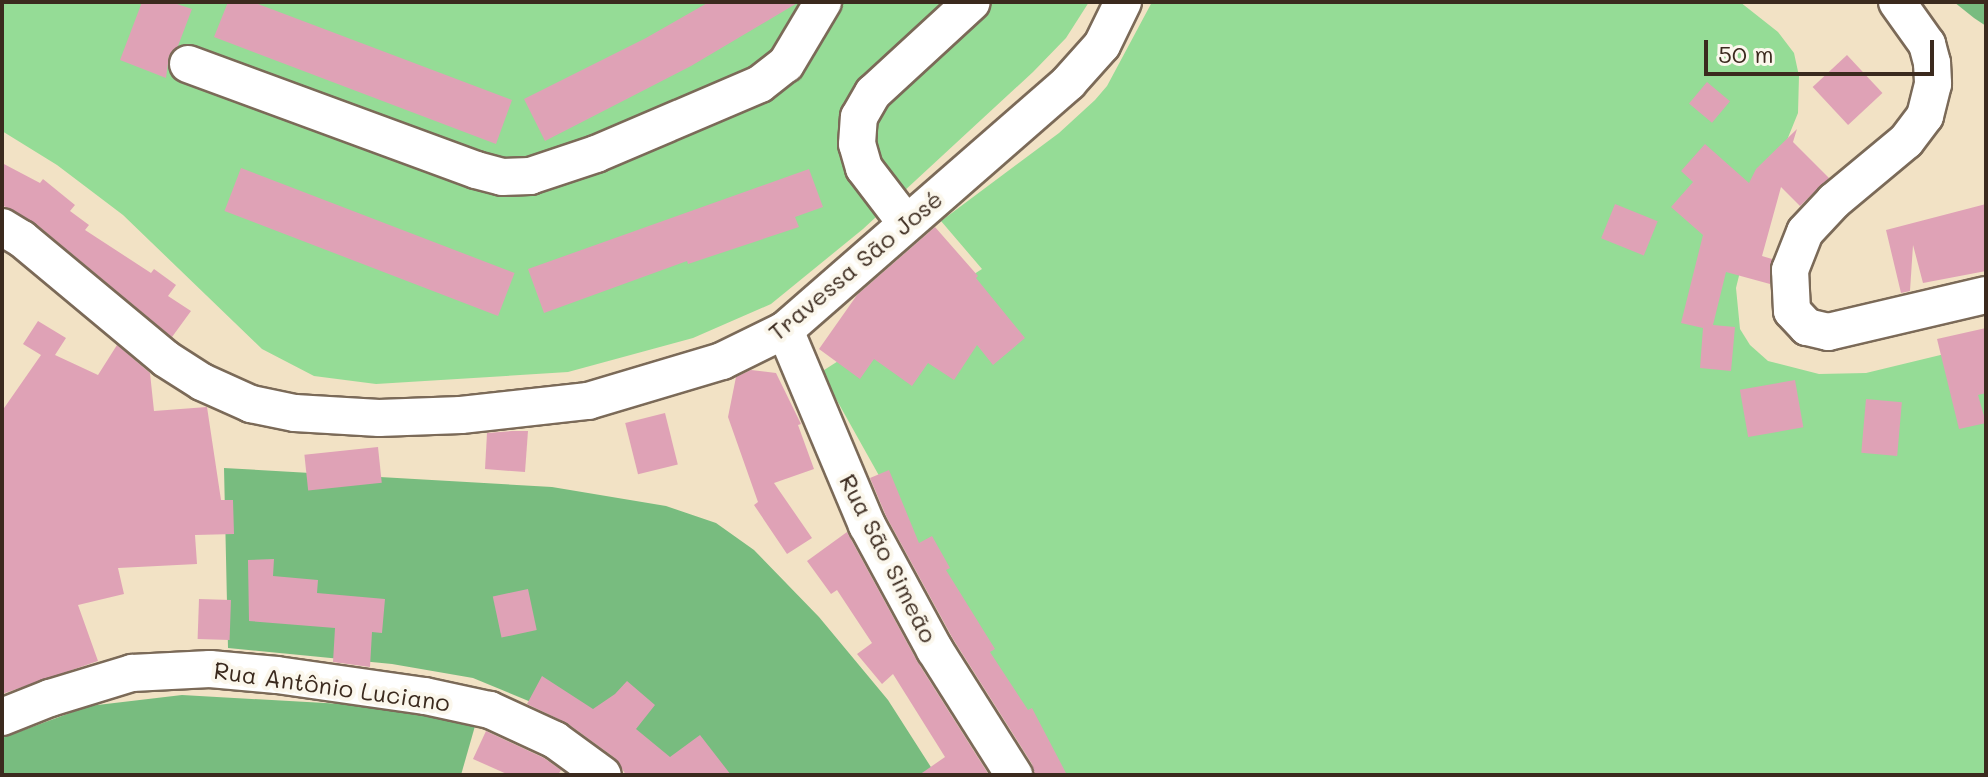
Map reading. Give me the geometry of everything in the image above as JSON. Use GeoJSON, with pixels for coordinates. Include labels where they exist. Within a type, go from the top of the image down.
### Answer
{"type":"FeatureCollection","features":[{"type":"Feature","properties":{"kind":"street"},"geometry":{"type":"LineString","coordinates":[[188,64],[476,170],[502,177],[530,176],[596,154],[760,84],[786,64],[823,2]]}},
{"type":"Feature","properties":{"kind":"street"},"geometry":{"type":"LineString","coordinates":[[906,223],[864,168],[857,144],[859,117],[873,93],[972,2]]}},
{"type":"Feature","properties":{"kind":"street","name":"Travessa São José"},"geometry":{"type":"LineString","coordinates":[[2,227],[22,239],[184,371],[236,398],[295,413],[393,418],[476,414],[588,401],[677,377],[757,346],[785,330],[1068,83],[1102,45],[1123,2]]}},
{"type":"Feature","properties":{"kind":"street"},"geometry":{"type":"LineString","coordinates":[[1897,2],[1917,27],[1930,54],[1933,84],[1925,116],[1906,141],[1834,201],[1805,232],[1790,270],[1792,311],[1807,327],[1828,332],[1986,295]]}},
{"type":"Feature","properties":{"kind":"street","name":"Rua São Simeão"},"geometry":{"type":"LineString","coordinates":[[785,330],[867,525],[935,650],[1014,775]]}},
{"type":"Feature","properties":{"kind":"street","name":"Rua Antônio Luciano"},"geometry":{"type":"LineString","coordinates":[[2,717],[50,698],[132,673],[210,669],[277,675],[397,692],[490,710],[555,740],[603,775]]}},
{"type":"Feature","properties":{"kind":"green space"},"geometry":{"type":"Polygon","coordinates":[[[2,2],[1089,2],[1066,38],[1033,72],[863,229],[771,304],[693,338],[568,372],[376,384],[314,376],[262,349],[123,215],[57,165],[2,131],[2,2]]]}},
{"type":"Feature","properties":{"kind":"green space"},"geometry":{"type":"Polygon","coordinates":[[[1152,2],[1740,2],[1778,32],[1794,53],[1799,76],[1798,113],[1750,231],[1736,288],[1740,329],[1750,345],[1768,361],[1819,374],[1866,373],[1986,344],[1986,775],[1056,775],[905,522],[821,372],[982,269],[941,221],[1059,133],[1095,100],[1107,86],[1152,2]]]}},
{"type":"Feature","properties":{"kind":"green space"},"geometry":{"type":"Polygon","coordinates":[[[1954,2],[1986,2],[1986,26],[1974,18],[1954,2]]]}},
{"type":"Feature","properties":{"kind":"green space"},"geometry":{"type":"Polygon","coordinates":[[[224,468],[552,487],[666,506],[716,523],[754,550],[819,617],[888,700],[936,775],[652,775],[560,714],[473,678],[392,664],[228,648],[224,468]]]}},
{"type":"Feature","properties":{"kind":"green space"},"geometry":{"type":"Polygon","coordinates":[[[182,695],[360,705],[419,712],[475,726],[461,775],[2,775],[2,738],[89,706],[182,695]]]}},
{"type":"Feature","properties":{"kind":"building"},"geometry":{"type":"Polygon","coordinates":[[[142,2],[171,2],[192,9],[178,46],[169,56],[166,78],[120,60],[142,2]]]}},
{"type":"Feature","properties":{"kind":"building"},"geometry":{"type":"Polygon","coordinates":[[[228,2],[253,2],[512,100],[496,144],[214,37],[228,2]]]}},
{"type":"Feature","properties":{"kind":"building"},"geometry":{"type":"Polygon","coordinates":[[[709,2],[799,2],[691,66],[545,141],[524,99],[646,38],[709,2]]]}},
{"type":"Feature","properties":{"kind":"building"},"geometry":{"type":"Polygon","coordinates":[[[1847,55],[1882,93],[1848,125],[1813,87],[1847,55]]]}},
{"type":"Feature","properties":{"kind":"building"},"geometry":{"type":"Polygon","coordinates":[[[1707,82],[1730,101],[1712,123],[1689,103],[1707,82]]]}},
{"type":"Feature","properties":{"kind":"building"},"geometry":{"type":"Polygon","coordinates":[[[1797,129],[1793,142],[1829,178],[1800,206],[1781,187],[1762,256],[1772,259],[1770,284],[1726,272],[1713,325],[1735,327],[1731,371],[1700,368],[1703,328],[1681,323],[1703,235],[1671,207],[1693,182],[1681,171],[1705,144],[1749,183],[1756,169],[1797,129]]]}},
{"type":"Feature","properties":{"kind":"building"},"geometry":{"type":"Polygon","coordinates":[[[2,163],[40,183],[43,179],[75,205],[70,211],[89,225],[85,230],[151,273],[154,269],[176,285],[168,296],[191,311],[172,337],[35,223],[2,205],[2,163]]]}},
{"type":"Feature","properties":{"kind":"building"},"geometry":{"type":"Polygon","coordinates":[[[241,168],[515,273],[498,316],[225,211],[241,168]]]}},
{"type":"Feature","properties":{"kind":"building"},"geometry":{"type":"Polygon","coordinates":[[[809,169],[823,207],[795,217],[799,227],[688,264],[687,261],[544,313],[528,269],[809,169]]]}},
{"type":"Feature","properties":{"kind":"building"},"geometry":{"type":"Polygon","coordinates":[[[1615,204],[1658,221],[1644,256],[1601,238],[1615,204]]]}},
{"type":"Feature","properties":{"kind":"building"},"geometry":{"type":"Polygon","coordinates":[[[1986,204],[1986,271],[1923,283],[1913,245],[1910,291],[1901,293],[1886,230],[1986,204]]]}},
{"type":"Feature","properties":{"kind":"building"},"geometry":{"type":"Polygon","coordinates":[[[935,227],[978,276],[976,278],[1025,338],[993,365],[977,345],[954,380],[928,363],[912,386],[874,359],[860,379],[819,349],[857,295],[935,227]]]}},
{"type":"Feature","properties":{"kind":"building"},"geometry":{"type":"Polygon","coordinates":[[[38,321],[66,338],[55,355],[98,375],[117,345],[150,373],[154,411],[207,407],[221,500],[233,500],[234,534],[195,535],[197,564],[118,568],[124,594],[78,605],[98,661],[2,694],[2,411],[41,355],[23,344],[38,321]]]}},
{"type":"Feature","properties":{"kind":"building"},"geometry":{"type":"Polygon","coordinates":[[[1986,328],[1986,393],[1978,395],[1986,423],[1959,429],[1937,339],[1986,328]]]}},
{"type":"Feature","properties":{"kind":"building"},"geometry":{"type":"Polygon","coordinates":[[[751,370],[776,373],[801,424],[798,425],[814,469],[774,483],[812,538],[787,554],[754,505],[758,502],[728,417],[736,377],[751,370]]]}},
{"type":"Feature","properties":{"kind":"building"},"geometry":{"type":"Polygon","coordinates":[[[1795,380],[1803,427],[1748,437],[1740,390],[1795,380]]]}},
{"type":"Feature","properties":{"kind":"building"},"geometry":{"type":"Polygon","coordinates":[[[1866,399],[1902,402],[1897,456],[1861,453],[1866,399]]]}},
{"type":"Feature","properties":{"kind":"building"},"geometry":{"type":"Polygon","coordinates":[[[665,413],[678,464],[638,474],[625,423],[665,413]]]}},
{"type":"Feature","properties":{"kind":"building"},"geometry":{"type":"Polygon","coordinates":[[[528,431],[525,472],[485,469],[487,433],[528,431]]]}},
{"type":"Feature","properties":{"kind":"building"},"geometry":{"type":"Polygon","coordinates":[[[378,447],[382,483],[308,491],[304,455],[378,447]]]}},
{"type":"Feature","properties":{"kind":"building"},"geometry":{"type":"Polygon","coordinates":[[[889,470],[919,543],[932,536],[950,568],[946,570],[995,649],[990,652],[1028,710],[1032,708],[1067,775],[1035,775],[1032,764],[953,639],[886,516],[870,478],[889,470]]]}},
{"type":"Feature","properties":{"kind":"building"},"geometry":{"type":"Polygon","coordinates":[[[847,532],[917,661],[989,775],[919,775],[945,757],[893,674],[882,684],[857,654],[872,643],[837,590],[831,594],[807,561],[847,532]]]}},
{"type":"Feature","properties":{"kind":"building"},"geometry":{"type":"Polygon","coordinates":[[[274,559],[273,576],[318,580],[317,593],[385,599],[382,633],[372,632],[370,667],[333,662],[335,628],[249,621],[248,560],[274,559]]]}},
{"type":"Feature","properties":{"kind":"building"},"geometry":{"type":"Polygon","coordinates":[[[528,589],[537,630],[502,638],[493,596],[528,589]]]}},
{"type":"Feature","properties":{"kind":"building"},"geometry":{"type":"Polygon","coordinates":[[[199,599],[231,600],[230,640],[198,639],[199,599]]]}},
{"type":"Feature","properties":{"kind":"building"},"geometry":{"type":"Polygon","coordinates":[[[542,676],[593,709],[615,694],[627,681],[655,705],[636,729],[670,757],[700,735],[731,775],[626,775],[615,758],[567,723],[527,704],[542,676]]]}},
{"type":"Feature","properties":{"kind":"building"},"geometry":{"type":"Polygon","coordinates":[[[486,731],[544,758],[561,770],[558,775],[509,775],[473,759],[486,731]]]}}]}
